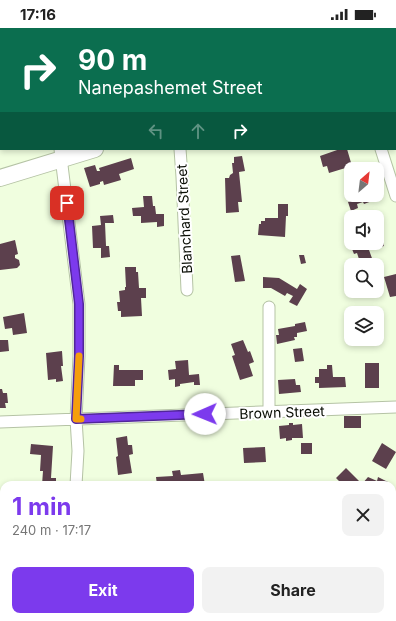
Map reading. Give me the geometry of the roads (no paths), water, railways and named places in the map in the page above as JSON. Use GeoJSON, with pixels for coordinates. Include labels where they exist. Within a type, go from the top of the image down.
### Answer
{"type":"FeatureCollection","features":[{"type":"Feature","properties":{"kind":"main road"},"geometry":{"type":"LineString","coordinates":[[0,178],[61,154],[88,150]]}},
{"type":"Feature","properties":{"kind":"street","name":"Blanchard Street"},"geometry":{"type":"LineString","coordinates":[[180,150],[183,184],[187,290]]}},
{"type":"Feature","properties":{"kind":"street"},"geometry":{"type":"LineString","coordinates":[[381,150],[396,196]]}},
{"type":"Feature","properties":{"kind":"street"},"geometry":{"type":"LineString","coordinates":[[61,154],[79,304],[79,356],[76,419],[78,451],[76,481]]}},
{"type":"Feature","properties":{"kind":"street"},"geometry":{"type":"LineString","coordinates":[[269,307],[269,413]]}},
{"type":"Feature","properties":{"kind":"street","name":"Brown Street"},"geometry":{"type":"LineString","coordinates":[[0,422],[396,407]]}}]}
